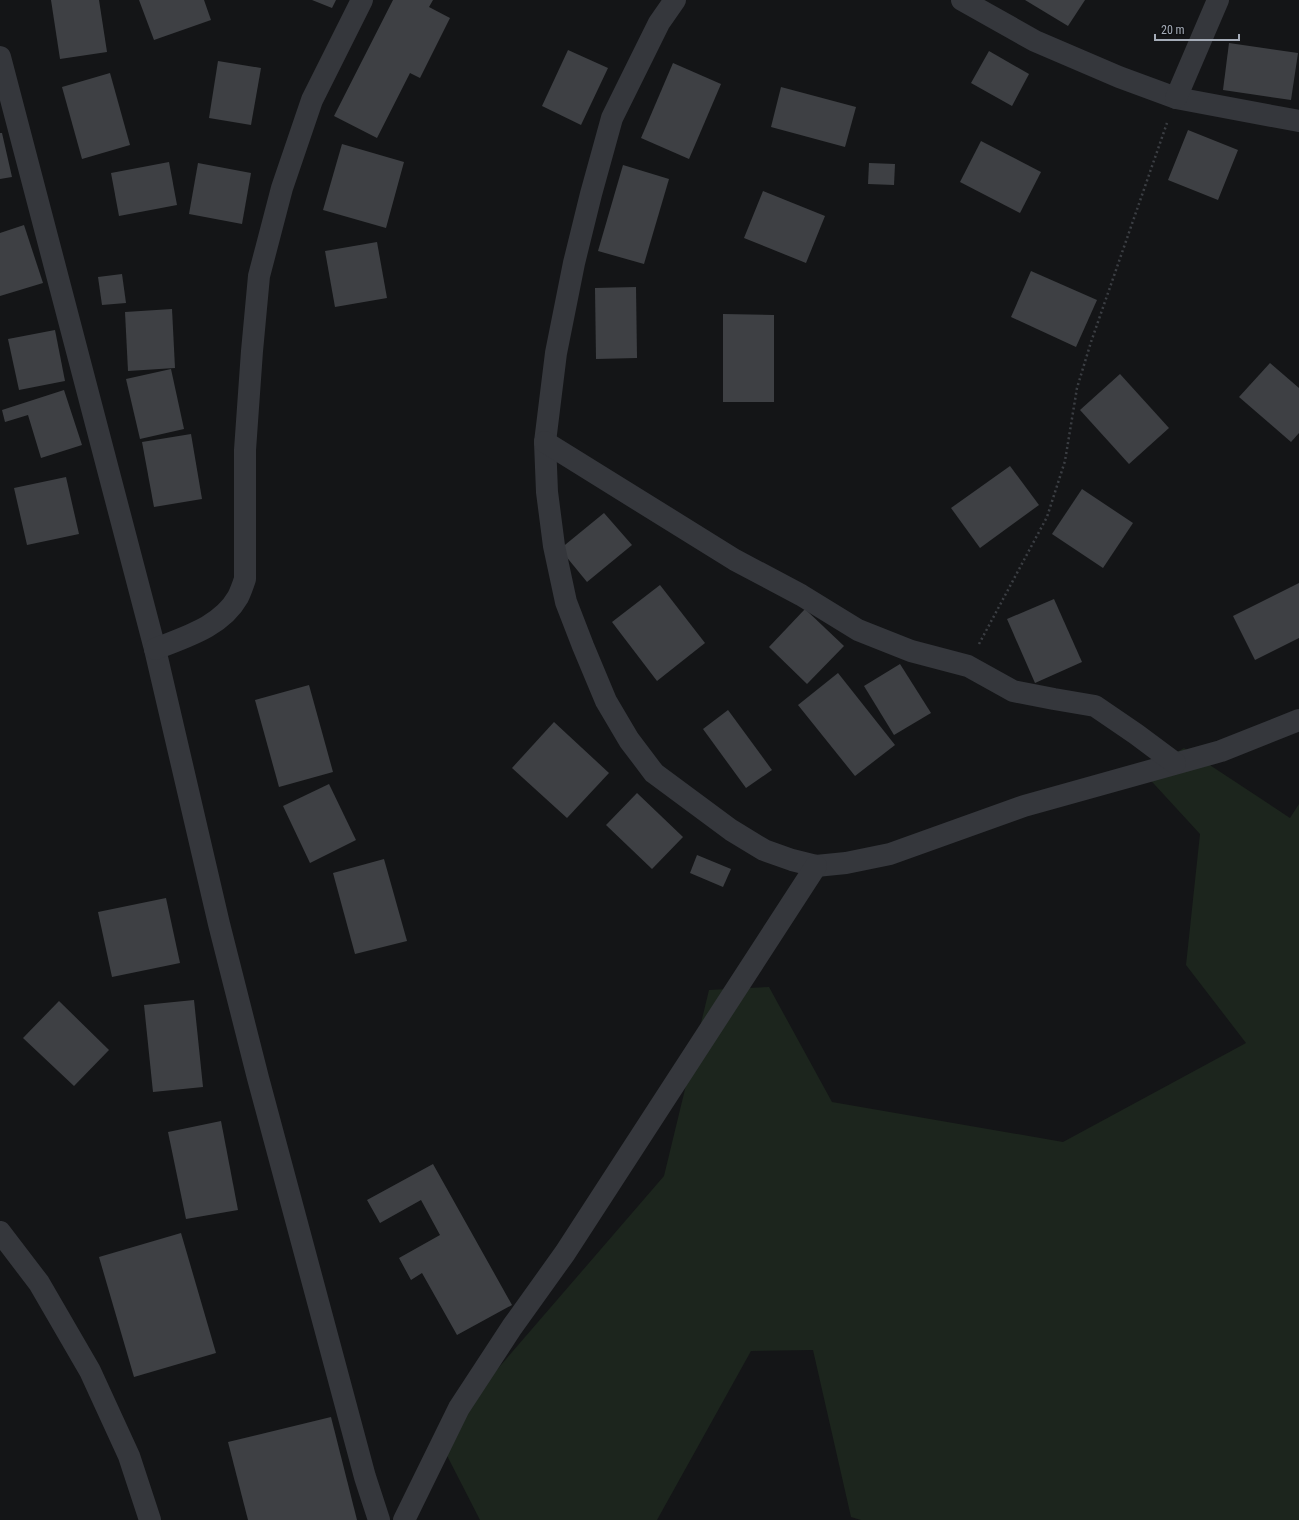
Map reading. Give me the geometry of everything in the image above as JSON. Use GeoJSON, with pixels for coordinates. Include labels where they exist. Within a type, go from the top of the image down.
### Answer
{"type":"FeatureCollection","features":[{"type":"Feature","properties":{"kind":"street"},"geometry":{"type":"LineString","coordinates":[[155,649],[208,627],[221,617],[237,598],[245,579],[245,450],[259,276],[282,188],[312,100],[362,0]]}},
{"type":"Feature","properties":{"kind":"street"},"geometry":{"type":"LineString","coordinates":[[675,0],[660,23],[612,118],[574,263],[556,353],[545,442],[546,492],[554,546],[566,602],[606,701],[629,740],[654,773],[731,830],[764,850],[792,860],[816,866],[846,863],[890,854],[1024,806],[1221,751],[1299,720]]}},
{"type":"Feature","properties":{"kind":"street"},"geometry":{"type":"LineString","coordinates":[[962,0],[1035,41],[1119,77],[1176,98],[1299,121]]}},
{"type":"Feature","properties":{"kind":"street"},"geometry":{"type":"LineString","coordinates":[[1176,98],[1218,0]]}},
{"type":"Feature","properties":{"kind":"street"},"geometry":{"type":"LineString","coordinates":[[0,57],[155,649],[219,924],[258,1078],[365,1477],[378,1520]]}},
{"type":"Feature","properties":{"kind":"street"},"geometry":{"type":"LineString","coordinates":[[545,442],[735,560],[801,596],[858,630],[910,651],[968,666],[1013,691],[1095,706],[1175,763]]}},
{"type":"Feature","properties":{"kind":"street"},"geometry":{"type":"LineString","coordinates":[[404,1520],[459,1408],[512,1327],[565,1253],[816,866]]}},
{"type":"Feature","properties":{"kind":"street"},"geometry":{"type":"LineString","coordinates":[[0,1232],[39,1282],[90,1371],[129,1456],[150,1520]]}},
{"type":"Feature","properties":{"kind":"path"},"geometry":{"type":"LineString","coordinates":[[968,666],[1047,517],[1065,460],[1077,388],[1091,342],[1176,98]]}},
{"type":"Feature","properties":{"kind":"shaded area"},"geometry":{"type":"Polygon","coordinates":[[[1184,748],[1290,818],[1299,804],[1299,1520],[861,1520],[851,1517],[813,1350],[751,1351],[657,1520],[480,1520],[438,1438],[664,1176],[709,990],[769,987],[832,1102],[1063,1142],[1246,1043],[1186,965],[1200,834],[1143,772],[1184,748]]]}},
{"type":"Feature","properties":{"kind":"building"},"geometry":{"type":"Polygon","coordinates":[[[51,0],[99,0],[107,52],[60,59],[51,0]]]}},
{"type":"Feature","properties":{"kind":"building"},"geometry":{"type":"Polygon","coordinates":[[[139,0],[204,0],[211,20],[154,40],[139,0]]]}},
{"type":"Feature","properties":{"kind":"building"},"geometry":{"type":"Polygon","coordinates":[[[312,0],[336,0],[332,8],[312,0]]]}},
{"type":"Feature","properties":{"kind":"building"},"geometry":{"type":"Polygon","coordinates":[[[393,0],[433,0],[429,7],[450,18],[420,78],[410,73],[377,138],[334,116],[393,0]]]}},
{"type":"Feature","properties":{"kind":"building"},"geometry":{"type":"Polygon","coordinates":[[[1025,0],[1085,0],[1068,26],[1025,0]]]}},
{"type":"Feature","properties":{"kind":"building"},"geometry":{"type":"Polygon","coordinates":[[[1229,43],[1298,53],[1291,100],[1223,90],[1229,43]]]}},
{"type":"Feature","properties":{"kind":"building"},"geometry":{"type":"Polygon","coordinates":[[[568,50],[608,68],[581,125],[542,106],[568,50]]]}},
{"type":"Feature","properties":{"kind":"building"},"geometry":{"type":"Polygon","coordinates":[[[989,51],[1029,74],[1012,106],[971,83],[989,51]]]}},
{"type":"Feature","properties":{"kind":"building"},"geometry":{"type":"Polygon","coordinates":[[[218,61],[261,68],[251,125],[209,118],[218,61]]]}},
{"type":"Feature","properties":{"kind":"building"},"geometry":{"type":"Polygon","coordinates":[[[673,63],[721,84],[689,159],[641,138],[673,63]]]}},
{"type":"Feature","properties":{"kind":"building"},"geometry":{"type":"Polygon","coordinates":[[[110,73],[130,145],[82,159],[62,87],[110,73]]]}},
{"type":"Feature","properties":{"kind":"building"},"geometry":{"type":"Polygon","coordinates":[[[781,87],[856,107],[845,147],[771,127],[781,87]]]}},
{"type":"Feature","properties":{"kind":"building"},"geometry":{"type":"Polygon","coordinates":[[[1188,130],[1238,150],[1218,200],[1168,180],[1188,130]]]}},
{"type":"Feature","properties":{"kind":"building"},"geometry":{"type":"Polygon","coordinates":[[[0,133],[2,133],[12,177],[0,179],[0,133]]]}},
{"type":"Feature","properties":{"kind":"building"},"geometry":{"type":"Polygon","coordinates":[[[981,141],[1041,172],[1020,213],[960,182],[981,141]]]}},
{"type":"Feature","properties":{"kind":"building"},"geometry":{"type":"Polygon","coordinates":[[[342,144],[404,162],[386,228],[323,210],[342,144]]]}},
{"type":"Feature","properties":{"kind":"building"},"geometry":{"type":"Polygon","coordinates":[[[169,162],[177,205],[119,216],[111,173],[169,162]]]}},
{"type":"Feature","properties":{"kind":"building"},"geometry":{"type":"Polygon","coordinates":[[[198,163],[251,173],[242,224],[189,214],[198,163]]]}},
{"type":"Feature","properties":{"kind":"building"},"geometry":{"type":"Polygon","coordinates":[[[869,163],[895,164],[894,185],[868,184],[869,163]]]}},
{"type":"Feature","properties":{"kind":"building"},"geometry":{"type":"Polygon","coordinates":[[[623,165],[669,179],[644,264],[598,251],[623,165]]]}},
{"type":"Feature","properties":{"kind":"building"},"geometry":{"type":"Polygon","coordinates":[[[763,191],[825,216],[806,263],[744,238],[763,191]]]}},
{"type":"Feature","properties":{"kind":"building"},"geometry":{"type":"Polygon","coordinates":[[[24,225],[43,283],[0,296],[0,233],[24,225]]]}},
{"type":"Feature","properties":{"kind":"building"},"geometry":{"type":"Polygon","coordinates":[[[377,242],[387,298],[335,307],[325,251],[377,242]]]}},
{"type":"Feature","properties":{"kind":"building"},"geometry":{"type":"Polygon","coordinates":[[[1031,271],[1097,300],[1076,347],[1011,317],[1031,271]]]}},
{"type":"Feature","properties":{"kind":"building"},"geometry":{"type":"Polygon","coordinates":[[[122,274],[126,303],[102,305],[98,277],[122,274]]]}},
{"type":"Feature","properties":{"kind":"building"},"geometry":{"type":"Polygon","coordinates":[[[636,287],[637,358],[596,359],[595,288],[636,287]]]}},
{"type":"Feature","properties":{"kind":"building"},"geometry":{"type":"Polygon","coordinates":[[[172,309],[175,368],[128,371],[125,312],[172,309]]]}},
{"type":"Feature","properties":{"kind":"building"},"geometry":{"type":"Polygon","coordinates":[[[723,314],[774,315],[774,402],[723,402],[723,314]]]}},
{"type":"Feature","properties":{"kind":"building"},"geometry":{"type":"Polygon","coordinates":[[[55,330],[65,381],[19,390],[8,339],[55,330]]]}},
{"type":"Feature","properties":{"kind":"building"},"geometry":{"type":"Polygon","coordinates":[[[1270,363],[1299,388],[1299,433],[1291,442],[1239,397],[1270,363]]]}},
{"type":"Feature","properties":{"kind":"building"},"geometry":{"type":"Polygon","coordinates":[[[171,369],[184,429],[140,439],[126,379],[171,369]]]}},
{"type":"Feature","properties":{"kind":"building"},"geometry":{"type":"Polygon","coordinates":[[[1120,374],[1169,428],[1129,464],[1080,410],[1120,374]]]}},
{"type":"Feature","properties":{"kind":"building"},"geometry":{"type":"Polygon","coordinates":[[[64,390],[82,445],[41,458],[28,415],[5,422],[2,410],[64,390]]]}},
{"type":"Feature","properties":{"kind":"building"},"geometry":{"type":"Polygon","coordinates":[[[191,434],[202,499],[154,507],[142,442],[191,434]]]}},
{"type":"Feature","properties":{"kind":"building"},"geometry":{"type":"Polygon","coordinates":[[[1010,466],[1039,505],[980,548],[951,508],[1010,466]]]}},
{"type":"Feature","properties":{"kind":"building"},"geometry":{"type":"Polygon","coordinates":[[[66,477],[79,534],[27,545],[14,488],[66,477]]]}},
{"type":"Feature","properties":{"kind":"building"},"geometry":{"type":"Polygon","coordinates":[[[1082,489],[1133,523],[1103,568],[1052,534],[1082,489]]]}},
{"type":"Feature","properties":{"kind":"building"},"geometry":{"type":"Polygon","coordinates":[[[604,513],[632,545],[587,582],[560,549],[604,513]]]}},
{"type":"Feature","properties":{"kind":"building"},"geometry":{"type":"Polygon","coordinates":[[[1299,583],[1299,638],[1255,660],[1233,616],[1299,583]]]}},
{"type":"Feature","properties":{"kind":"building"},"geometry":{"type":"Polygon","coordinates":[[[660,585],[705,643],[657,681],[612,622],[660,585]]]}},
{"type":"Feature","properties":{"kind":"building"},"geometry":{"type":"Polygon","coordinates":[[[1054,599],[1082,662],[1035,683],[1007,619],[1054,599]]]}},
{"type":"Feature","properties":{"kind":"building"},"geometry":{"type":"Polygon","coordinates":[[[805,609],[844,646],[807,684],[769,647],[805,609]]]}},
{"type":"Feature","properties":{"kind":"building"},"geometry":{"type":"Polygon","coordinates":[[[900,664],[931,713],[894,735],[864,686],[900,664]]]}},
{"type":"Feature","properties":{"kind":"building"},"geometry":{"type":"Polygon","coordinates":[[[838,673],[895,745],[855,776],[798,705],[838,673]]]}},
{"type":"Feature","properties":{"kind":"building"},"geometry":{"type":"Polygon","coordinates":[[[309,685],[333,772],[279,787],[255,700],[309,685]]]}},
{"type":"Feature","properties":{"kind":"building"},"geometry":{"type":"Polygon","coordinates":[[[728,710],[772,770],[746,788],[703,729],[728,710]]]}},
{"type":"Feature","properties":{"kind":"building"},"geometry":{"type":"Polygon","coordinates":[[[554,722],[609,773],[567,818],[512,768],[554,722]]]}},
{"type":"Feature","properties":{"kind":"building"},"geometry":{"type":"Polygon","coordinates":[[[329,784],[356,840],[310,863],[283,806],[329,784]]]}},
{"type":"Feature","properties":{"kind":"building"},"geometry":{"type":"Polygon","coordinates":[[[637,793],[683,837],[652,869],[606,825],[637,793]]]}},
{"type":"Feature","properties":{"kind":"building"},"geometry":{"type":"Polygon","coordinates":[[[697,855],[731,869],[723,887],[690,873],[697,855]]]}},
{"type":"Feature","properties":{"kind":"building"},"geometry":{"type":"Polygon","coordinates":[[[384,859],[407,941],[355,954],[333,873],[384,859]]]}},
{"type":"Feature","properties":{"kind":"building"},"geometry":{"type":"Polygon","coordinates":[[[166,898],[180,963],[112,977],[98,912],[166,898]]]}},
{"type":"Feature","properties":{"kind":"building"},"geometry":{"type":"Polygon","coordinates":[[[194,1000],[203,1087],[153,1092],[144,1005],[194,1000]]]}},
{"type":"Feature","properties":{"kind":"building"},"geometry":{"type":"Polygon","coordinates":[[[59,1001],[109,1050],[74,1086],[23,1038],[59,1001]]]}},
{"type":"Feature","properties":{"kind":"building"},"geometry":{"type":"Polygon","coordinates":[[[221,1121],[238,1210],[186,1219],[168,1132],[221,1121]]]}},
{"type":"Feature","properties":{"kind":"building"},"geometry":{"type":"Polygon","coordinates":[[[433,1164],[512,1305],[457,1335],[422,1273],[411,1280],[399,1258],[440,1235],[421,1200],[380,1223],[367,1200],[433,1164]]]}},
{"type":"Feature","properties":{"kind":"building"},"geometry":{"type":"Polygon","coordinates":[[[181,1233],[216,1353],[134,1377],[99,1257],[181,1233]]]}},
{"type":"Feature","properties":{"kind":"building"},"geometry":{"type":"Polygon","coordinates":[[[331,1417],[357,1520],[248,1520],[228,1442],[331,1417]]]}}]}
